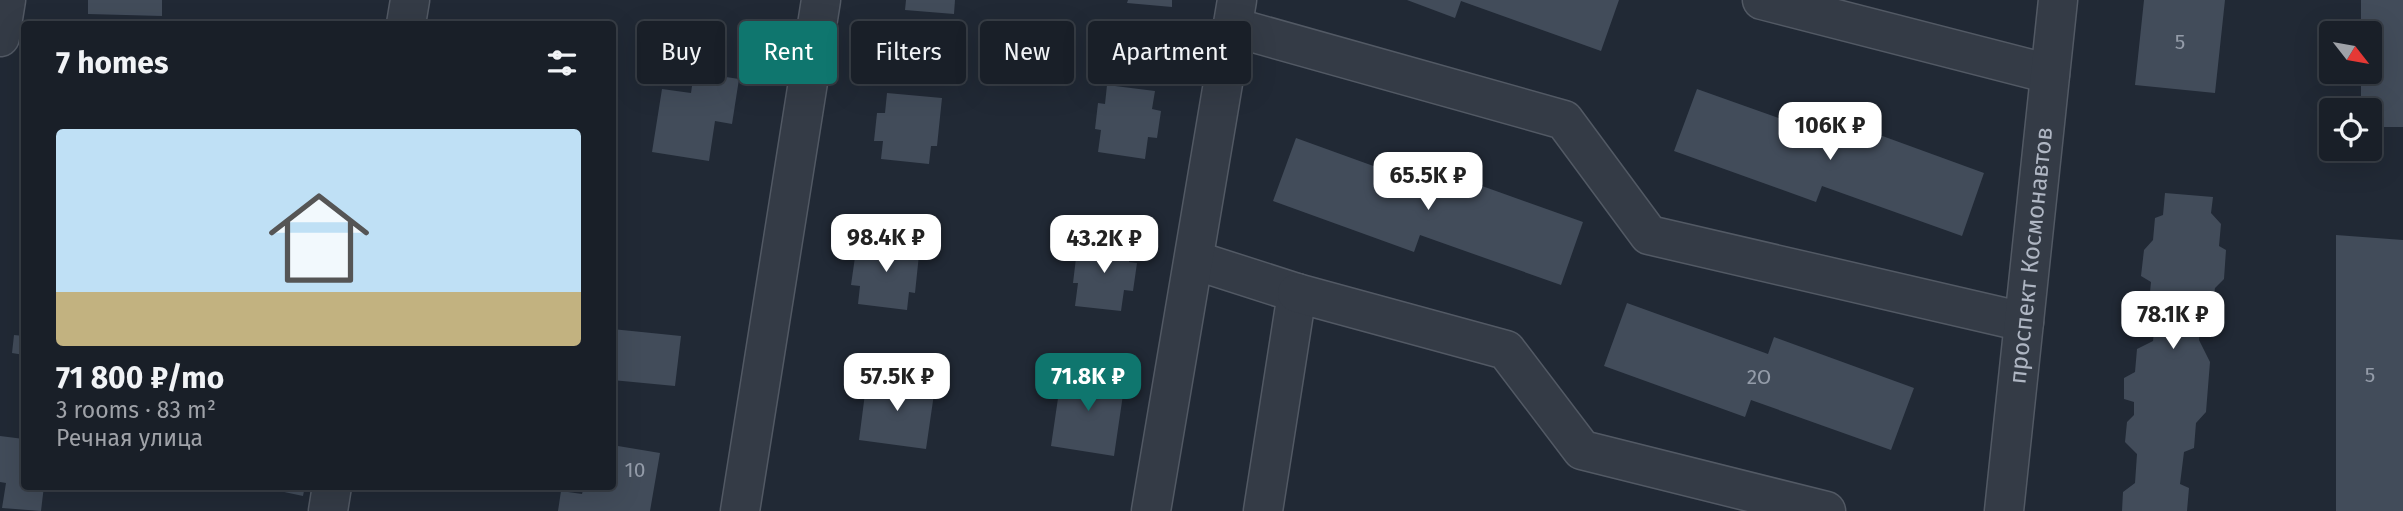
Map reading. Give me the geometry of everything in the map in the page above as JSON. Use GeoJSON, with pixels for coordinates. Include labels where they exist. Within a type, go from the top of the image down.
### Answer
{"type":"FeatureCollection","features":[{"type":"Feature","properties":{"kind":"street"},"geometry":{"type":"LineString","coordinates":[[0,37],[6,0]]}},
{"type":"Feature","properties":{"kind":"street"},"geometry":{"type":"LineString","coordinates":[[406,21],[410,0]]}},
{"type":"Feature","properties":{"kind":"street"},"geometry":{"type":"LineString","coordinates":[[740,511],[821,0]]}},
{"type":"Feature","properties":{"kind":"street"},"geometry":{"type":"LineString","coordinates":[[1762,0],[2050,74]]}},
{"type":"Feature","properties":{"kind":"street","name":"проспект Космонавтов"},"geometry":{"type":"LineString","coordinates":[[2004,511],[2058,0]]}},
{"type":"Feature","properties":{"kind":"street"},"geometry":{"type":"LineString","coordinates":[[1152,511],[1235,14],[1564,120],[1649,235],[2024,322]]}},
{"type":"Feature","properties":{"kind":"street"},"geometry":{"type":"LineString","coordinates":[[1194,260],[1297,293],[1506,349],[1582,450],[1826,511]]}},
{"type":"Feature","properties":{"kind":"street"},"geometry":{"type":"LineString","coordinates":[[1263,511],[1297,293]]}},
{"type":"Feature","properties":{"kind":"street"},"geometry":{"type":"LineString","coordinates":[[328,511],[331,490]]}},
{"type":"Feature","properties":{"kind":"building"},"geometry":{"type":"Polygon","coordinates":[[[88,0],[162,0],[162,16],[88,14],[88,0]]]}},
{"type":"Feature","properties":{"kind":"building"},"geometry":{"type":"Polygon","coordinates":[[[906,0],[955,0],[954,14],[905,10],[906,0]]]}},
{"type":"Feature","properties":{"kind":"building"},"geometry":{"type":"Polygon","coordinates":[[[1128,0],[1172,0],[1172,7],[1127,3],[1128,0]]]}},
{"type":"Feature","properties":{"kind":"building"},"geometry":{"type":"Polygon","coordinates":[[[1407,0],[1619,0],[1601,51],[1461,1],[1455,18],[1407,0]]]}},
{"type":"Feature","properties":{"kind":"building"},"geometry":{"type":"Polygon","coordinates":[[[2144,0],[2225,0],[2215,93],[2135,85],[2144,0]]]}},
{"type":"Feature","properties":{"kind":"building"},"geometry":{"type":"Polygon","coordinates":[[[2361,0],[2403,0],[2403,127],[2382,127],[2382,98],[2361,98],[2361,84],[2382,84],[2382,21],[2361,21],[2361,0]]]}},
{"type":"Feature","properties":{"kind":"building"},"geometry":{"type":"Polygon","coordinates":[[[725,77],[739,79],[732,124],[715,121],[709,161],[652,152],[662,89],[691,93],[692,84],[725,84],[725,77]]]}},
{"type":"Feature","properties":{"kind":"building"},"geometry":{"type":"Polygon","coordinates":[[[1107,85],[1155,91],[1152,109],[1161,111],[1157,138],[1148,137],[1145,159],[1098,152],[1101,130],[1095,129],[1098,103],[1105,104],[1107,85]]]}},
{"type":"Feature","properties":{"kind":"building"},"geometry":{"type":"Polygon","coordinates":[[[1697,89],[1838,139],[1844,122],[1984,173],[1962,236],[1822,186],[1816,202],[1674,151],[1697,89]]]}},
{"type":"Feature","properties":{"kind":"building"},"geometry":{"type":"Polygon","coordinates":[[[887,93],[942,98],[937,146],[931,146],[929,164],[881,159],[883,141],[874,141],[877,113],[885,113],[887,93]]]}},
{"type":"Feature","properties":{"kind":"building"},"geometry":{"type":"Polygon","coordinates":[[[1296,138],[1437,189],[1443,172],[1583,222],[1561,285],[1420,235],[1414,252],[1273,201],[1296,138]]]}},
{"type":"Feature","properties":{"kind":"building"},"geometry":{"type":"Polygon","coordinates":[[[2165,193],[2213,197],[2211,213],[2221,224],[2219,246],[2226,250],[2224,279],[2215,288],[2212,310],[2201,317],[2199,340],[2210,362],[2206,412],[2196,423],[2194,448],[2184,452],[2180,484],[2189,488],[2187,511],[2122,511],[2123,492],[2135,483],[2137,454],[2125,442],[2127,422],[2134,415],[2134,402],[2124,399],[2124,378],[2135,372],[2137,349],[2153,341],[2156,314],[2149,302],[2151,282],[2141,276],[2144,250],[2153,240],[2155,218],[2163,215],[2165,193]]]}},
{"type":"Feature","properties":{"kind":"building"},"geometry":{"type":"Polygon","coordinates":[[[2336,235],[2403,240],[2403,511],[2336,511],[2336,235]]]}},
{"type":"Feature","properties":{"kind":"building"},"geometry":{"type":"Polygon","coordinates":[[[865,238],[920,245],[915,293],[909,292],[907,310],[858,304],[860,286],[851,285],[855,257],[863,258],[865,238]]]}},
{"type":"Feature","properties":{"kind":"building"},"geometry":{"type":"Polygon","coordinates":[[[1084,238],[1131,244],[1129,262],[1137,263],[1133,291],[1124,290],[1121,311],[1075,306],[1078,283],[1073,283],[1076,258],[1081,259],[1084,238]]]}},
{"type":"Feature","properties":{"kind":"building"},"geometry":{"type":"Polygon","coordinates":[[[1627,303],[1768,354],[1774,337],[1914,388],[1891,450],[1751,400],[1745,417],[1604,366],[1627,303]]]}},
{"type":"Feature","properties":{"kind":"building"},"geometry":{"type":"Polygon","coordinates":[[[616,329],[681,336],[675,386],[616,380],[616,329]]]}},
{"type":"Feature","properties":{"kind":"building"},"geometry":{"type":"Polygon","coordinates":[[[14,335],[21,336],[21,354],[12,353],[14,335]]]}},
{"type":"Feature","properties":{"kind":"building"},"geometry":{"type":"Polygon","coordinates":[[[1062,371],[1125,381],[1114,456],[1051,446],[1062,371]]]}},
{"type":"Feature","properties":{"kind":"building"},"geometry":{"type":"Polygon","coordinates":[[[867,378],[935,387],[926,449],[859,440],[867,378]]]}},
{"type":"Feature","properties":{"kind":"building"},"geometry":{"type":"Polygon","coordinates":[[[0,436],[21,439],[21,490],[44,490],[41,511],[2,508],[6,483],[0,482],[0,436]]]}},
{"type":"Feature","properties":{"kind":"building"},"geometry":{"type":"Polygon","coordinates":[[[616,446],[660,453],[650,511],[558,511],[561,491],[582,494],[583,490],[616,490],[616,446]]]}},
{"type":"Feature","properties":{"kind":"building"},"geometry":{"type":"Polygon","coordinates":[[[275,490],[304,490],[303,496],[275,490]]]}}]}
